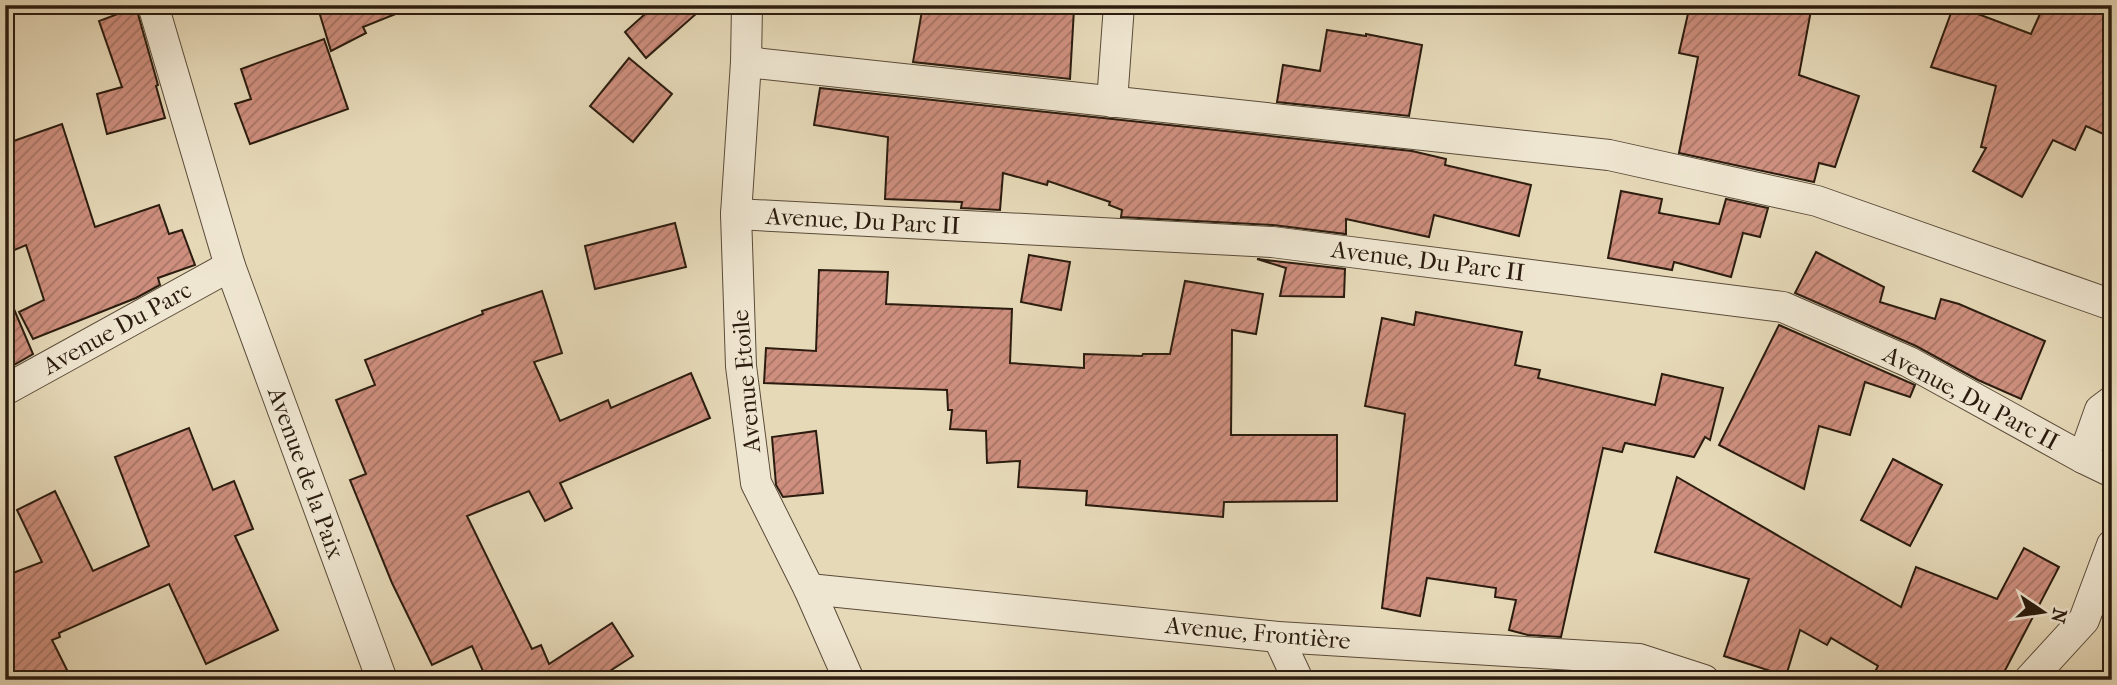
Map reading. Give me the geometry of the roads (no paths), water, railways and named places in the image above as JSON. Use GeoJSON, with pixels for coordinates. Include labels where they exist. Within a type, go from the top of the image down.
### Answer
{"type":"FeatureCollection","features":[{"type":"Feature","properties":{"kind":"street","name":"Avenue de la Paix"},"geometry":{"type":"LineString","coordinates":[[153,5],[230,266],[382,680]]}},
{"type":"Feature","properties":{"kind":"street","name":"Avenue Etoile"},"geometry":{"type":"LineString","coordinates":[[747,5],[736,214],[741,366],[756,484],[809,589],[849,680]]}},
{"type":"Feature","properties":{"kind":"street"},"geometry":{"type":"LineString","coordinates":[[1112,102],[1119,5]]}},
{"type":"Feature","properties":{"kind":"street"},"geometry":{"type":"LineString","coordinates":[[746,62],[1609,155],[1817,201],[2112,305]]}},
{"type":"Feature","properties":{"kind":"street","name":"Avenue, Du Parc II"},"geometry":{"type":"LineString","coordinates":[[736,214],[1272,242],[1783,307],[1909,362],[2112,472]]}},
{"type":"Feature","properties":{"kind":"street","name":"Avenue Du Parc"},"geometry":{"type":"LineString","coordinates":[[5,390],[230,266]]}},
{"type":"Feature","properties":{"kind":"street"},"geometry":{"type":"LineString","coordinates":[[2083,458],[2100,411],[2112,401]]}},
{"type":"Feature","properties":{"kind":"street"},"geometry":{"type":"LineString","coordinates":[[2029,680],[2084,620],[2112,545]]}},
{"type":"Feature","properties":{"kind":"street","name":"Avenue, Frontière"},"geometry":{"type":"LineString","coordinates":[[809,589],[1279,637],[1639,659],[1704,680]]}},
{"type":"Feature","properties":{"kind":"street"},"geometry":{"type":"LineString","coordinates":[[1279,637],[1298,680]]}}]}
